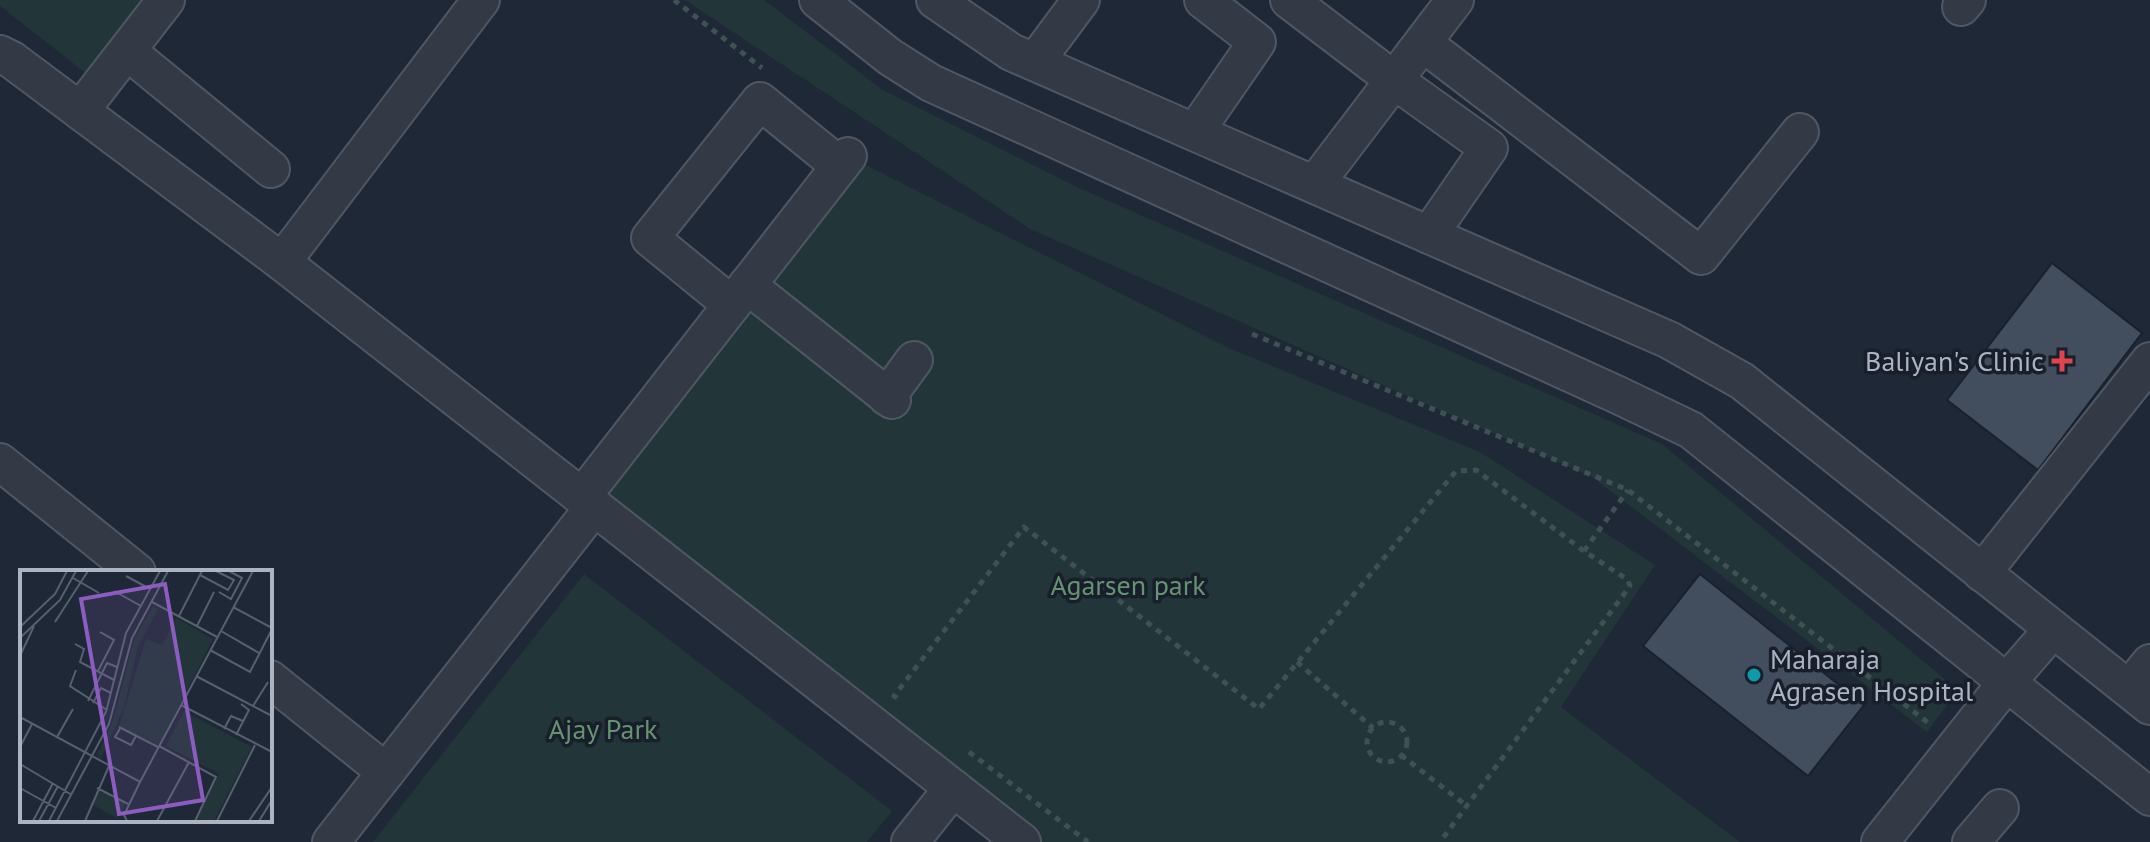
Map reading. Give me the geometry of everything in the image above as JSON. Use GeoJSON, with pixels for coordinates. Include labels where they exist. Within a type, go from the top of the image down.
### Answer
{"type":"FeatureCollection","features":[{"type":"Feature","properties":{"kind":"street"},"geometry":{"type":"LineString","coordinates":[[80,111],[166,0]]}},
{"type":"Feature","properties":{"kind":"street"},"geometry":{"type":"LineString","coordinates":[[282,262],[481,0]]}},
{"type":"Feature","properties":{"kind":"street"},"geometry":{"type":"LineString","coordinates":[[818,0],[890,57],[931,83],[1691,430],[2150,797]]}},
{"type":"Feature","properties":{"kind":"street"},"geometry":{"type":"LineString","coordinates":[[935,0],[1011,52],[1669,340],[1742,381],[2053,629],[2143,686]]}},
{"type":"Feature","properties":{"kind":"street"},"geometry":{"type":"LineString","coordinates":[[1035,62],[1081,0]]}},
{"type":"Feature","properties":{"kind":"street"},"geometry":{"type":"LineString","coordinates":[[1203,0],[1257,42]]}},
{"type":"Feature","properties":{"kind":"street"},"geometry":{"type":"LineString","coordinates":[[1195,132],[1288,0],[1489,148],[1429,235]]}},
{"type":"Feature","properties":{"kind":"street"},"geometry":{"type":"LineString","coordinates":[[1315,184],[1455,0]]}},
{"type":"Feature","properties":{"kind":"street"},"geometry":{"type":"LineString","coordinates":[[1423,43],[1701,256],[1800,132]]}},
{"type":"Feature","properties":{"kind":"street"},"geometry":{"type":"LineString","coordinates":[[127,51],[271,169]]}},
{"type":"Feature","properties":{"kind":"street"},"geometry":{"type":"LineString","coordinates":[[0,54],[282,262],[1022,842]]}},
{"type":"Feature","properties":{"kind":"street"},"geometry":{"type":"LineString","coordinates":[[331,842],[740,295],[844,161],[760,101],[650,238],[740,295],[890,398],[914,360]]}},
{"type":"Feature","properties":{"kind":"street"},"geometry":{"type":"LineString","coordinates":[[1982,573],[2150,361]]}},
{"type":"Feature","properties":{"kind":"street"},"geometry":{"type":"LineString","coordinates":[[0,462],[135,570]]}},
{"type":"Feature","properties":{"kind":"street"},"geometry":{"type":"LineString","coordinates":[[1880,842],[2053,629]]}},
{"type":"Feature","properties":{"kind":"street"},"geometry":{"type":"LineString","coordinates":[[272,681],[386,772]]}},
{"type":"Feature","properties":{"kind":"street"},"geometry":{"type":"LineString","coordinates":[[910,842],[953,788]]}},
{"type":"Feature","properties":{"kind":"street"},"geometry":{"type":"LineString","coordinates":[[1971,842],[2000,808]]}},
{"type":"Feature","properties":{"kind":"path"},"geometry":{"type":"LineString","coordinates":[[1252,334],[1628,490],[1957,745]]}},
{"type":"Feature","properties":{"kind":"path"},"geometry":{"type":"LineString","coordinates":[[906,705],[894,696],[1024,527],[1259,709],[1456,471],[1476,470],[1628,580],[1630,586],[1440,842]]}},
{"type":"Feature","properties":{"kind":"path"},"geometry":{"type":"LineString","coordinates":[[1584,551],[1628,490]]}},
{"type":"Feature","properties":{"kind":"path"},"geometry":{"type":"LineString","coordinates":[[1297,662],[1373,728]]}},
{"type":"Feature","properties":{"kind":"path"},"geometry":{"type":"LineString","coordinates":[[1384,722],[1401,728],[1407,740],[1401,755],[1385,762],[1373,756],[1367,745],[1373,728],[1384,722]]}},
{"type":"Feature","properties":{"kind":"path"},"geometry":{"type":"LineString","coordinates":[[967,751],[1088,842]]}},
{"type":"Feature","properties":{"kind":"path"},"geometry":{"type":"LineString","coordinates":[[1401,755],[1467,806]]}},
{"type":"Feature","properties":{"kind":"green space"},"geometry":{"type":"Polygon","coordinates":[[[0,0],[144,0],[87,74],[0,6],[0,0]]]}},
{"type":"Feature","properties":{"kind":"green space"},"geometry":{"type":"Polygon","coordinates":[[[685,0],[764,0],[883,90],[1077,187],[1662,444],[1958,690],[1927,732],[1592,477],[1030,229],[685,0]]]}},
{"type":"Feature","properties":{"kind":"green space","name":"Agarsen park"},"geometry":{"type":"Polygon","coordinates":[[[848,156],[1229,348],[1480,452],[1655,565],[1561,707],[1740,842],[1042,842],[594,507],[848,156]]]}},
{"type":"Feature","properties":{"kind":"green space","name":"Ajay Park"},"geometry":{"type":"Polygon","coordinates":[[[584,574],[892,811],[867,842],[373,842],[584,574]]]}},
{"type":"Feature","properties":{"kind":"building"},"geometry":{"type":"Polygon","coordinates":[[[2052,263],[2142,333],[2038,470],[1947,400],[2052,263]]]}},
{"type":"Feature","properties":{"kind":"building","name":"Maharaja Agrasen Hospital"},"geometry":{"type":"Polygon","coordinates":[[[1700,574],[1864,705],[1808,776],[1643,646],[1700,574]]]}},
{"type":"Feature","properties":{"kind":"place","name":"Baliyan's Clinic"},"geometry":{"type":"Point","coordinates":[2062,361]}},
{"type":"Feature","properties":{"kind":"place","name":"Maharaja Agrasen Hospital"},"geometry":{"type":"Point","coordinates":[1754,675]}}]}
